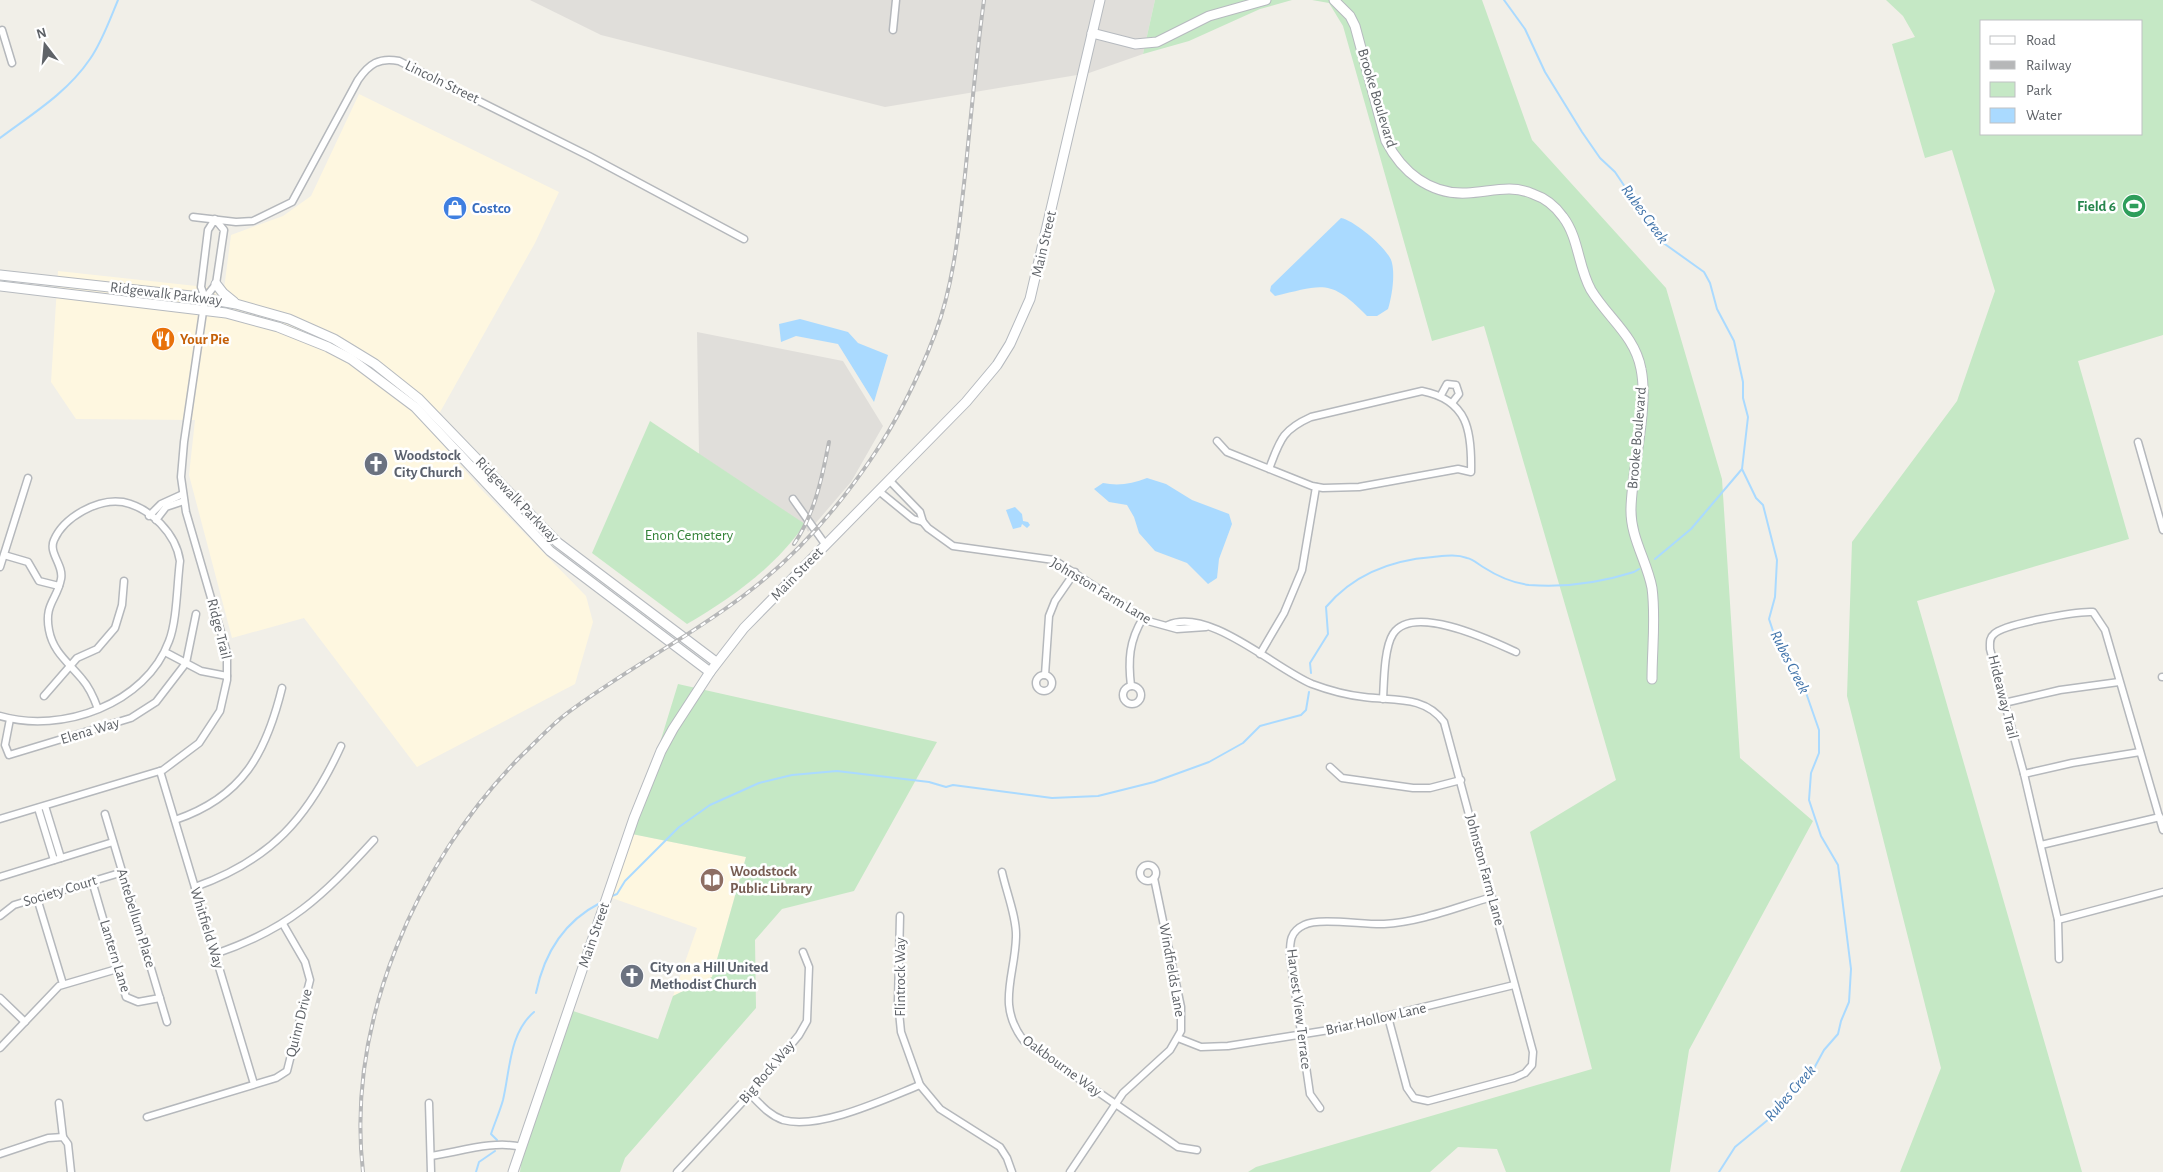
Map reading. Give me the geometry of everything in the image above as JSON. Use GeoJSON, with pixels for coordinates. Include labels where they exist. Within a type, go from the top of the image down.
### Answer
{"type":"FeatureCollection","features":[{"type":"Feature","properties":{"kind":"main road","name":"Main Street"},"geometry":{"type":"LineString","coordinates":[[513,1172],[647,785],[672,729],[716,662],[744,628],[825,544],[880,492],[966,402],[997,365],[1023,316],[1035,283],[1100,0]]}},
{"type":"Feature","properties":{"kind":"main road"},"geometry":{"type":"LineString","coordinates":[[1092,33],[1134,44],[1157,42],[1209,16],[1266,0]]}},
{"type":"Feature","properties":{"kind":"main road","name":"Brooke Boulevard"},"geometry":{"type":"LineString","coordinates":[[1334,0],[1350,16],[1355,26],[1386,141],[1394,156],[1407,171],[1427,185],[1447,192],[1466,194],[1518,188],[1546,201],[1557,210],[1569,227],[1581,268],[1591,289],[1623,330],[1637,353],[1643,388],[1632,495],[1632,521],[1652,586],[1652,679]]}},
{"type":"Feature","properties":{"kind":"main road","name":"Ridgewalk Parkway"},"geometry":{"type":"LineString","coordinates":[[0,275],[205,298],[236,304],[281,316],[354,350],[396,379],[441,420],[558,542],[716,662]]}},
{"type":"Feature","properties":{"kind":"main road"},"geometry":{"type":"LineString","coordinates":[[216,284],[236,304]]}},
{"type":"Feature","properties":{"kind":"main road","name":"Ridgewalk Parkway"},"geometry":{"type":"LineString","coordinates":[[0,286],[204,308],[244,317],[303,336],[351,359],[415,407],[434,425],[550,551],[710,672]]}},
{"type":"Feature","properties":{"kind":"street"},"geometry":{"type":"LineString","coordinates":[[893,30],[896,0]]}},
{"type":"Feature","properties":{"kind":"street"},"geometry":{"type":"LineString","coordinates":[[2,30],[3,46],[12,63]]}},
{"type":"Feature","properties":{"kind":"street","name":"Lincoln Street"},"geometry":{"type":"LineString","coordinates":[[193,217],[236,222],[253,220],[292,202],[358,80],[368,66],[388,59],[399,61],[590,156],[744,239]]}},
{"type":"Feature","properties":{"kind":"street"},"geometry":{"type":"LineString","coordinates":[[205,298],[216,284],[224,230],[215,219]]}},
{"type":"Feature","properties":{"kind":"street","name":"Ridge Trail"},"geometry":{"type":"LineString","coordinates":[[0,819],[160,772],[189,752],[206,735],[222,706],[227,676],[224,642],[183,497],[182,455],[204,308],[205,298],[201,287],[208,230],[215,219]]}},
{"type":"Feature","properties":{"kind":"street"},"geometry":{"type":"LineString","coordinates":[[1440,394],[1447,384],[1456,385],[1459,394],[1452,403]]}},
{"type":"Feature","properties":{"kind":"street"},"geometry":{"type":"LineString","coordinates":[[1217,441],[1227,452],[1269,469],[1316,487],[1359,487],[1458,469],[1471,472],[1468,431],[1462,416],[1452,403],[1440,394],[1422,391],[1311,417],[1294,424],[1282,436],[1269,469]]}},
{"type":"Feature","properties":{"kind":"street"},"geometry":{"type":"LineString","coordinates":[[2138,442],[2163,530]]}},
{"type":"Feature","properties":{"kind":"street"},"geometry":{"type":"LineString","coordinates":[[0,567],[28,478]]}},
{"type":"Feature","properties":{"kind":"street","name":"Johnston Farm Lane"},"geometry":{"type":"LineString","coordinates":[[890,481],[920,512],[923,522]]}},
{"type":"Feature","properties":{"kind":"street"},"geometry":{"type":"LineString","coordinates":[[1260,654],[1284,613],[1302,570],[1316,487]]}},
{"type":"Feature","properties":{"kind":"street","name":"Johnston Farm Lane"},"geometry":{"type":"LineString","coordinates":[[880,492],[913,519],[923,522],[941,539],[953,546],[1047,558],[1075,572],[1148,621],[1178,629],[1208,627],[1236,638],[1289,673],[1321,687],[1362,697],[1412,701],[1430,708],[1438,714],[1447,730],[1461,780],[1533,1052],[1532,1065],[1525,1073],[1494,1085],[1428,1101],[1414,1098],[1407,1088],[1388,1017]]}},
{"type":"Feature","properties":{"kind":"street"},"geometry":{"type":"LineString","coordinates":[[149,516],[161,504],[183,497]]}},
{"type":"Feature","properties":{"kind":"street"},"geometry":{"type":"LineString","coordinates":[[156,520],[166,507],[183,497]]}},
{"type":"Feature","properties":{"kind":"street"},"geometry":{"type":"LineString","coordinates":[[792,499],[825,544]]}},
{"type":"Feature","properties":{"kind":"street","name":"Elena Way"},"geometry":{"type":"LineString","coordinates":[[0,716],[10,719],[41,722],[98,709],[127,695],[148,676],[165,652],[170,638],[180,561],[178,549],[174,539],[165,527],[134,505],[121,502],[102,504],[83,511],[68,520],[54,541],[53,550],[62,568],[59,586]]}},
{"type":"Feature","properties":{"kind":"street"},"geometry":{"type":"LineString","coordinates":[[4,554],[28,562],[40,581],[59,586],[53,596],[48,613],[53,645],[91,690],[98,709]]}},
{"type":"Feature","properties":{"kind":"street"},"geometry":{"type":"LineString","coordinates":[[1045,675],[1049,616],[1055,601],[1075,572]]}},
{"type":"Feature","properties":{"kind":"street"},"geometry":{"type":"LineString","coordinates":[[44,696],[77,658],[97,649],[114,628],[122,605],[124,582]]}},
{"type":"Feature","properties":{"kind":"street","name":"Hideaway Trail"},"geometry":{"type":"LineString","coordinates":[[2059,959],[2058,920],[2024,774],[1990,648],[1990,640],[1994,634],[2000,630],[2030,622],[2082,612],[2093,612],[2105,630],[2163,830]]}},
{"type":"Feature","properties":{"kind":"street","name":"Elena Way"},"geometry":{"type":"LineString","coordinates":[[10,719],[5,745],[9,755],[131,718],[156,702],[186,663],[196,614]]}},
{"type":"Feature","properties":{"kind":"street"},"geometry":{"type":"LineString","coordinates":[[1131,686],[1128,662],[1130,646],[1143,618]]}},
{"type":"Feature","properties":{"kind":"street"},"geometry":{"type":"LineString","coordinates":[[1383,699],[1389,642],[1394,632],[1404,625],[1424,623],[1464,630],[1516,652]]}},
{"type":"Feature","properties":{"kind":"street"},"geometry":{"type":"LineString","coordinates":[[165,652],[209,673],[227,676]]}},
{"type":"Feature","properties":{"kind":"street"},"geometry":{"type":"LineString","coordinates":[[2004,703],[2060,690],[2119,682]]}},
{"type":"Feature","properties":{"kind":"street"},"geometry":{"type":"LineString","coordinates":[[175,820],[200,810],[214,801],[246,773],[269,736],[282,688]]}},
{"type":"Feature","properties":{"kind":"street"},"geometry":{"type":"LineString","coordinates":[[195,887],[246,864],[289,830],[317,794],[341,746]]}},
{"type":"Feature","properties":{"kind":"street"},"geometry":{"type":"LineString","coordinates":[[2024,774],[2072,763],[2140,752]]}},
{"type":"Feature","properties":{"kind":"street"},"geometry":{"type":"LineString","coordinates":[[1330,768],[1342,778],[1413,788],[1430,788],[1461,780]]}},
{"type":"Feature","properties":{"kind":"street","name":"Whitfield Way"},"geometry":{"type":"LineString","coordinates":[[160,772],[254,1084]]}},
{"type":"Feature","properties":{"kind":"street"},"geometry":{"type":"LineString","coordinates":[[45,806],[58,859]]}},
{"type":"Feature","properties":{"kind":"street"},"geometry":{"type":"LineString","coordinates":[[38,808],[58,859]]}},
{"type":"Feature","properties":{"kind":"street","name":"Antebellum Place"},"geometry":{"type":"LineString","coordinates":[[105,814],[167,1022]]}},
{"type":"Feature","properties":{"kind":"street"},"geometry":{"type":"LineString","coordinates":[[2041,846],[2160,817]]}},
{"type":"Feature","properties":{"kind":"street"},"geometry":{"type":"LineString","coordinates":[[215,954],[238,946],[283,924],[331,887],[374,840]]}},
{"type":"Feature","properties":{"kind":"street"},"geometry":{"type":"LineString","coordinates":[[0,877],[113,842]]}},
{"type":"Feature","properties":{"kind":"street","name":"Society Court"},"geometry":{"type":"LineString","coordinates":[[0,916],[10,907],[122,872]]}},
{"type":"Feature","properties":{"kind":"street","name":"Oakbourne Way"},"geometry":{"type":"LineString","coordinates":[[1002,872],[1016,935],[1008,1009],[1013,1028],[1024,1041],[1178,1147],[1197,1150]]}},
{"type":"Feature","properties":{"kind":"street","name":"Windfields Lane"},"geometry":{"type":"LineString","coordinates":[[1070,1172],[1115,1104],[1131,1084],[1170,1050],[1178,1038],[1182,1023],[1181,1007],[1154,878]]}},
{"type":"Feature","properties":{"kind":"street","name":"Lantern Lane"},"geometry":{"type":"LineString","coordinates":[[92,881],[124,992],[129,1000],[144,1002],[160,998]]}},
{"type":"Feature","properties":{"kind":"street"},"geometry":{"type":"LineString","coordinates":[[2058,920],[2163,892]]}},
{"type":"Feature","properties":{"kind":"street","name":"Harvest View Terrace"},"geometry":{"type":"LineString","coordinates":[[1320,1108],[1310,1094],[1301,1034],[1290,957],[1290,939],[1294,931],[1312,922],[1385,924],[1411,920],[1492,897]]}},
{"type":"Feature","properties":{"kind":"street"},"geometry":{"type":"LineString","coordinates":[[37,898],[63,984]]}},
{"type":"Feature","properties":{"kind":"street","name":"Flintrock Way"},"geometry":{"type":"LineString","coordinates":[[900,916],[898,1002],[901,1032],[920,1085],[940,1109],[1000,1146],[1008,1158],[1012,1172]]}},
{"type":"Feature","properties":{"kind":"street","name":"Quinn Drive"},"geometry":{"type":"LineString","coordinates":[[147,1117],[276,1078],[287,1071],[309,986],[308,969],[283,924]]}},
{"type":"Feature","properties":{"kind":"street","name":"Big Rock Way"},"geometry":{"type":"LineString","coordinates":[[677,1172],[750,1094],[807,1021],[809,967],[803,952]]}},
{"type":"Feature","properties":{"kind":"street"},"geometry":{"type":"LineString","coordinates":[[0,1048],[63,984],[118,969]]}},
{"type":"Feature","properties":{"kind":"street","name":"Briar Hollow Lane"},"geometry":{"type":"LineString","coordinates":[[1178,1038],[1191,1044],[1213,1048],[1301,1034],[1388,1017],[1514,985]]}},
{"type":"Feature","properties":{"kind":"street"},"geometry":{"type":"LineString","coordinates":[[0,998],[25,1022]]}},
{"type":"Feature","properties":{"kind":"street"},"geometry":{"type":"LineString","coordinates":[[750,1094],[766,1111],[782,1119],[799,1122],[821,1119],[862,1108],[920,1085]]}},
{"type":"Feature","properties":{"kind":"street"},"geometry":{"type":"LineString","coordinates":[[59,1103],[63,1136],[68,1144],[71,1172]]}},
{"type":"Feature","properties":{"kind":"street"},"geometry":{"type":"LineString","coordinates":[[429,1103],[431,1172]]}},
{"type":"Feature","properties":{"kind":"street"},"geometry":{"type":"LineString","coordinates":[[0,1154],[48,1138],[63,1136]]}},
{"type":"Feature","properties":{"kind":"street"},"geometry":{"type":"LineString","coordinates":[[431,1156],[512,1144],[522,1147]]}},
{"type":"Feature","properties":{"kind":"shaded area"},"geometry":{"type":"Polygon","coordinates":[[[530,0],[1155,0],[1143,54],[1089,73],[885,107],[601,35],[530,0]]]}},
{"type":"Feature","properties":{"kind":"shaded area"},"geometry":{"type":"Polygon","coordinates":[[[359,94],[559,192],[535,243],[430,430],[480,488],[586,596],[593,622],[575,684],[417,767],[304,618],[232,638],[189,475],[195,420],[76,419],[51,382],[58,271],[224,289],[231,235],[283,216],[311,196],[359,94]]]}},
{"type":"Feature","properties":{"kind":"shaded area"},"geometry":{"type":"Polygon","coordinates":[[[697,332],[843,361],[883,426],[851,482],[808,532],[804,524],[699,454],[697,332]]]}},
{"type":"Feature","properties":{"kind":"shaded area"},"geometry":{"type":"Polygon","coordinates":[[[632,834],[746,857],[712,977],[673,996],[697,928],[612,898],[632,834]]]}},
{"type":"Feature","properties":{"kind":"green space"},"geometry":{"type":"Polygon","coordinates":[[[1155,0],[1292,0],[1260,9],[1189,41],[1143,54],[1155,0]]]}},
{"type":"Feature","properties":{"kind":"green space"},"geometry":{"type":"Polygon","coordinates":[[[1312,0],[1482,0],[1532,140],[1666,288],[1722,479],[1740,758],[1813,821],[1689,1050],[1670,1172],[1506,1172],[1497,1149],[1458,1147],[1430,1172],[1248,1172],[1256,1167],[1592,1069],[1530,832],[1616,780],[1484,326],[1432,341],[1343,26],[1329,3],[1312,0]]]}},
{"type":"Feature","properties":{"kind":"green space"},"geometry":{"type":"Polygon","coordinates":[[[1886,0],[2163,0],[2163,335],[2078,361],[2129,539],[1917,601],[2082,1172],[1900,1172],[1941,1068],[1847,696],[1852,542],[1957,401],[1995,291],[1952,150],[1925,158],[1892,44],[1915,37],[1903,16],[1886,0]]]}},
{"type":"Feature","properties":{"kind":"green space","name":"Enon Cemetery"},"geometry":{"type":"Polygon","coordinates":[[[650,421],[805,524],[780,555],[751,581],[720,604],[687,624],[592,553],[650,421]]]}},
{"type":"Feature","properties":{"kind":"green space"},"geometry":{"type":"Polygon","coordinates":[[[678,684],[937,742],[854,891],[782,909],[755,940],[756,1008],[625,1158],[620,1172],[520,1172],[523,1150],[570,1010],[658,1039],[673,996],[712,977],[746,857],[632,834],[678,684]]]}},
{"type":"Feature","properties":{"kind":"water"},"geometry":{"type":"Polygon","coordinates":[[[1341,218],[1354,224],[1371,236],[1390,257],[1393,274],[1391,298],[1388,309],[1377,316],[1367,316],[1344,295],[1334,290],[1315,287],[1275,296],[1270,291],[1271,286],[1341,218]]]}},
{"type":"Feature","properties":{"kind":"water"},"geometry":{"type":"Polygon","coordinates":[[[800,319],[848,332],[858,343],[888,355],[874,402],[838,344],[796,336],[781,342],[779,324],[800,319]]]}},
{"type":"Feature","properties":{"kind":"water"},"geometry":{"type":"Polygon","coordinates":[[[1147,478],[1166,484],[1192,500],[1229,514],[1232,524],[1219,559],[1217,578],[1208,584],[1187,563],[1155,551],[1139,533],[1134,517],[1127,505],[1109,502],[1094,489],[1103,483],[1125,484],[1147,478]]]}},
{"type":"Feature","properties":{"kind":"water"},"geometry":{"type":"Polygon","coordinates":[[[1015,507],[1022,514],[1023,521],[1028,522],[1030,525],[1027,528],[1022,524],[1021,527],[1013,529],[1006,510],[1015,507]]]}},
{"type":"Feature","properties":{"kind":"waterway"},"geometry":{"type":"LineString","coordinates":[[0,138],[60,93],[81,71],[98,45],[118,0]]}},
{"type":"Feature","properties":{"kind":"waterway","name":"Rubes Creek"},"geometry":{"type":"LineString","coordinates":[[1504,0],[1525,29],[1545,72],[1600,158],[1615,172],[1662,242],[1704,272],[1710,283],[1717,309],[1734,341],[1743,382],[1743,398],[1748,417],[1742,469],[1756,498],[1763,505],[1777,560],[1775,597],[1769,619],[1776,640],[1796,677],[1804,687],[1819,730],[1819,753],[1811,773],[1809,800],[1821,836],[1838,865],[1851,969],[1849,1002],[1838,1034],[1824,1050],[1812,1072],[1784,1100],[1769,1119],[1735,1147],[1719,1172]]}},
{"type":"Feature","properties":{"kind":"waterway"},"geometry":{"type":"LineString","coordinates":[[1655,559],[1691,529],[1742,469]]}},
{"type":"Feature","properties":{"kind":"waterway"},"geometry":{"type":"LineString","coordinates":[[1311,673],[1310,663],[1328,634],[1326,607],[1348,586],[1374,571],[1388,566],[1417,559],[1459,556],[1471,559],[1511,581],[1543,586],[1595,582],[1621,576],[1639,569]]}},
{"type":"Feature","properties":{"kind":"waterway"},"geometry":{"type":"LineString","coordinates":[[612,896],[617,894],[625,881],[679,827],[710,805],[759,783],[792,775],[837,771],[929,782],[946,787],[953,785],[1052,798],[1098,796],[1154,782],[1209,762],[1243,743],[1260,726],[1301,715],[1306,710],[1309,692]]}},
{"type":"Feature","properties":{"kind":"waterway"},"geometry":{"type":"LineString","coordinates":[[536,993],[544,965],[557,941],[576,920],[600,903]]}},
{"type":"Feature","properties":{"kind":"waterway"},"geometry":{"type":"LineString","coordinates":[[497,1140],[491,1134],[503,1100],[515,1041],[526,1021],[534,1012]]}},
{"type":"Feature","properties":{"kind":"waterway"},"geometry":{"type":"LineString","coordinates":[[476,1172],[479,1162],[495,1151]]}},
{"type":"Feature","properties":{"kind":"railway"},"geometry":{"type":"LineString","coordinates":[[363,1172],[361,1115],[366,1059],[378,1003],[396,948],[420,895],[449,845],[483,799],[520,757],[560,719],[588,698],[725,609],[765,579],[799,548],[830,514],[858,478],[881,444],[915,382],[935,334],[947,296],[955,256],[984,0]]}},
{"type":"Feature","properties":{"kind":"railway"},"geometry":{"type":"LineString","coordinates":[[794,544],[812,508],[829,442]]}},
{"type":"Feature","properties":{"kind":"place","name":"Field 6"},"geometry":{"type":"Point","coordinates":[2134,206]}},
{"type":"Feature","properties":{"kind":"place","name":"Costco"},"geometry":{"type":"Point","coordinates":[455,208]}},
{"type":"Feature","properties":{"kind":"place","name":"Your Pie"},"geometry":{"type":"Point","coordinates":[163,339]}},
{"type":"Feature","properties":{"kind":"place","name":"Woodstock City Church"},"geometry":{"type":"Point","coordinates":[376,464]}},
{"type":"Feature","properties":{"kind":"place","name":"Woodstock Public Library"},"geometry":{"type":"Point","coordinates":[712,880]}},
{"type":"Feature","properties":{"kind":"place","name":"City on a Hill United Methodist Church"},"geometry":{"type":"Point","coordinates":[632,976]}}]}
